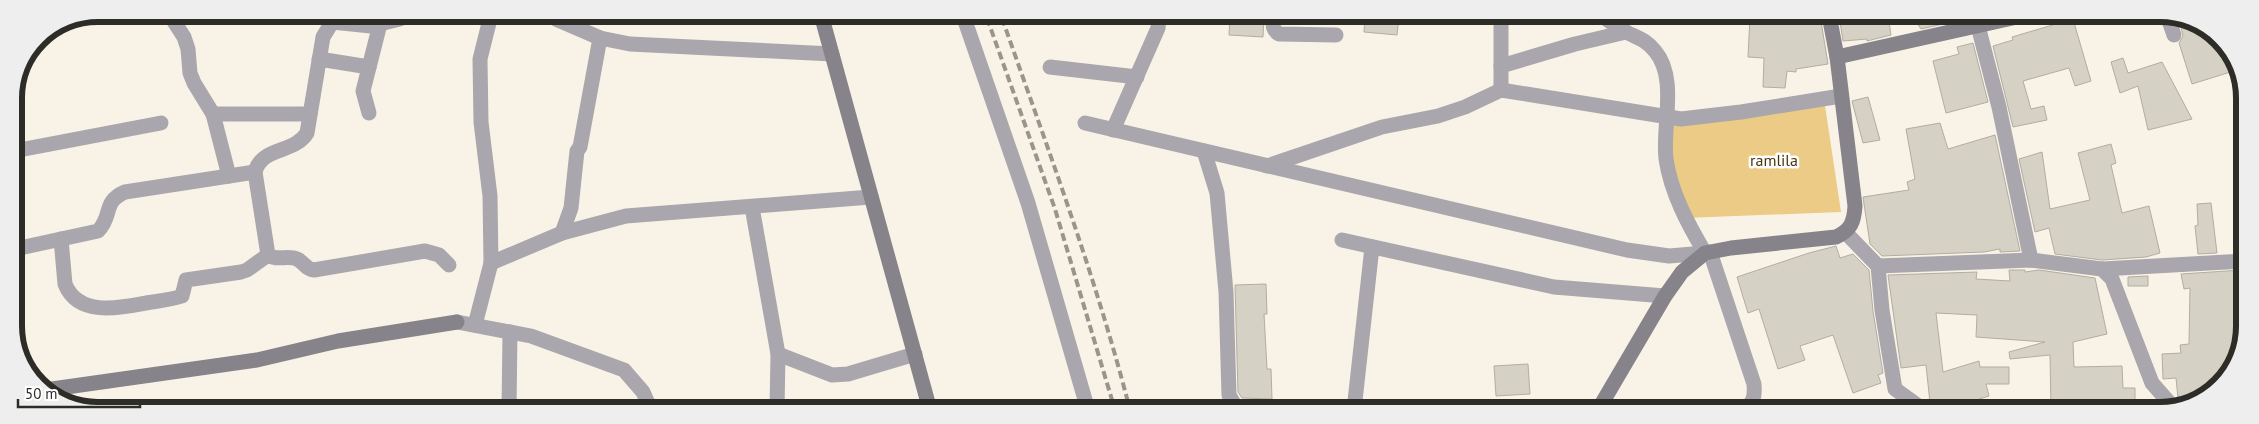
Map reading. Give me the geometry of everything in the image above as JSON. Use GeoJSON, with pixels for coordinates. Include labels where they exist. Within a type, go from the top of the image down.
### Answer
{"type":"FeatureCollection","features":[{"type":"Feature","properties":{"kind":"street"},"geometry":{"type":"LineString","coordinates":[[174,22],[184,37],[192,78],[213,114],[228,176]]}},
{"type":"Feature","properties":{"kind":"street"},"geometry":{"type":"LineString","coordinates":[[268,255],[255,172],[257,165],[266,155],[302,140],[307,133],[323,37],[332,22]]}},
{"type":"Feature","properties":{"kind":"street"},"geometry":{"type":"LineString","coordinates":[[339,22],[362,26],[388,22]]}},
{"type":"Feature","properties":{"kind":"street"},"geometry":{"type":"LineString","coordinates":[[475,326],[491,263],[490,196],[481,122],[480,68],[480,59],[489,22]]}},
{"type":"Feature","properties":{"kind":"street"},"geometry":{"type":"LineString","coordinates":[[563,22],[600,38],[630,44],[832,54]]}},
{"type":"Feature","properties":{"kind":"street"},"geometry":{"type":"LineString","coordinates":[[823,22],[928,402]]}},
{"type":"Feature","properties":{"kind":"street"},"geometry":{"type":"LineString","coordinates":[[965,22],[1028,203],[1086,402]]}},
{"type":"Feature","properties":{"kind":"street"},"geometry":{"type":"LineString","coordinates":[[1113,130],[1158,28],[1159,22]]}},
{"type":"Feature","properties":{"kind":"street"},"geometry":{"type":"LineString","coordinates":[[1273,22],[1275,32],[1279,34],[1336,35]]}},
{"type":"Feature","properties":{"kind":"street"},"geometry":{"type":"LineString","coordinates":[[1501,22],[1501,90]]}},
{"type":"Feature","properties":{"kind":"street"},"geometry":{"type":"LineString","coordinates":[[1611,22],[1626,32],[1640,37],[1656,52],[1665,70],[1668,117],[1666,158],[1685,218],[1707,252],[1754,384],[1755,396],[1752,402]]}},
{"type":"Feature","properties":{"kind":"street"},"geometry":{"type":"LineString","coordinates":[[1085,123],[1627,250],[1669,256],[1836,237],[1846,233],[1852,225],[1856,206],[1838,57],[1830,22]]}},
{"type":"Feature","properties":{"kind":"street"},"geometry":{"type":"LineString","coordinates":[[1838,57],[1995,22]]}},
{"type":"Feature","properties":{"kind":"street"},"geometry":{"type":"LineString","coordinates":[[2170,23],[2174,35]]}},
{"type":"Feature","properties":{"kind":"street"},"geometry":{"type":"LineString","coordinates":[[369,113],[363,91],[380,24]]}},
{"type":"Feature","properties":{"kind":"street"},"geometry":{"type":"LineString","coordinates":[[1978,26],[2001,116],[2031,260]]}},
{"type":"Feature","properties":{"kind":"street"},"geometry":{"type":"LineString","coordinates":[[1501,66],[1575,44],[1626,32]]}},
{"type":"Feature","properties":{"kind":"street"},"geometry":{"type":"LineString","coordinates":[[562,233],[571,208],[577,151],[580,147],[600,38]]}},
{"type":"Feature","properties":{"kind":"street"},"geometry":{"type":"LineString","coordinates":[[319,59],[369,67]]}},
{"type":"Feature","properties":{"kind":"street"},"geometry":{"type":"LineString","coordinates":[[1050,67],[1137,77]]}},
{"type":"Feature","properties":{"kind":"street"},"geometry":{"type":"LineString","coordinates":[[1267,166],[1382,127],[1447,113],[1501,90],[1681,119],[1741,112],[1842,96]]}},
{"type":"Feature","properties":{"kind":"street"},"geometry":{"type":"LineString","coordinates":[[213,114],[310,114]]}},
{"type":"Feature","properties":{"kind":"street"},"geometry":{"type":"LineString","coordinates":[[23,149],[161,123]]}},
{"type":"Feature","properties":{"kind":"street"},"geometry":{"type":"LineString","coordinates":[[1204,151],[1217,194],[1226,292],[1229,395],[1233,402]]}},
{"type":"Feature","properties":{"kind":"street"},"geometry":{"type":"LineString","coordinates":[[23,247],[98,231],[104,224],[108,206],[113,199],[125,192],[255,172]]}},
{"type":"Feature","properties":{"kind":"street"},"geometry":{"type":"LineString","coordinates":[[491,263],[562,233],[626,216],[871,197]]}},
{"type":"Feature","properties":{"kind":"street"},"geometry":{"type":"LineString","coordinates":[[752,207],[778,354],[778,402]]}},
{"type":"Feature","properties":{"kind":"street"},"geometry":{"type":"LineString","coordinates":[[1846,233],[1878,266],[1882,310],[1895,389],[1913,402]]}},
{"type":"Feature","properties":{"kind":"street"},"geometry":{"type":"LineString","coordinates":[[61,239],[65,284],[68,290],[74,297],[94,307],[110,309],[182,296],[183,284],[186,280],[241,272],[247,270],[268,255]]}},
{"type":"Feature","properties":{"kind":"street"},"geometry":{"type":"LineString","coordinates":[[1342,240],[1554,287],[1665,296]]}},
{"type":"Feature","properties":{"kind":"street"},"geometry":{"type":"LineString","coordinates":[[1355,402],[1372,247]]}},
{"type":"Feature","properties":{"kind":"street"},"geometry":{"type":"LineString","coordinates":[[268,255],[272,258],[294,258],[299,260],[305,268],[314,270],[425,250],[439,255],[449,265]]}},
{"type":"Feature","properties":{"kind":"street"},"geometry":{"type":"LineString","coordinates":[[1603,402],[1665,296],[1682,272],[1707,252]]}},
{"type":"Feature","properties":{"kind":"street"},"geometry":{"type":"LineString","coordinates":[[1878,266],[2031,260],[2102,268],[2236,261]]}},
{"type":"Feature","properties":{"kind":"street"},"geometry":{"type":"LineString","coordinates":[[2102,268],[2112,279],[2152,382],[2168,401]]}},
{"type":"Feature","properties":{"kind":"street"},"geometry":{"type":"LineString","coordinates":[[55,389],[257,360],[338,341],[457,322],[531,336],[624,370],[643,392],[647,402]]}},
{"type":"Feature","properties":{"kind":"street"},"geometry":{"type":"LineString","coordinates":[[509,402],[510,332]]}},
{"type":"Feature","properties":{"kind":"street"},"geometry":{"type":"LineString","coordinates":[[778,354],[832,376],[848,374],[915,354]]}},
{"type":"Feature","properties":{"kind":"green space","name":"ramlila"},"geometry":{"type":"Polygon","coordinates":[[[1824,99],[1841,212],[1685,218],[1666,158],[1668,117],[1824,99]]]}},
{"type":"Feature","properties":{"kind":"building"},"geometry":{"type":"Polygon","coordinates":[[[1230,22],[1264,22],[1263,37],[1229,35],[1230,22]]]}},
{"type":"Feature","properties":{"kind":"building"},"geometry":{"type":"Polygon","coordinates":[[[1365,22],[1398,22],[1397,35],[1364,32],[1365,22]]]}},
{"type":"Feature","properties":{"kind":"building"},"geometry":{"type":"Polygon","coordinates":[[[1750,22],[1821,22],[1828,64],[1796,69],[1796,72],[1787,71],[1785,88],[1763,87],[1764,58],[1748,57],[1750,22]]]}},
{"type":"Feature","properties":{"kind":"building"},"geometry":{"type":"Polygon","coordinates":[[[1840,22],[1889,22],[1891,35],[1867,41],[1867,39],[1843,41],[1840,22]]]}},
{"type":"Feature","properties":{"kind":"building"},"geometry":{"type":"Polygon","coordinates":[[[1916,22],[1943,22],[1943,24],[1921,29],[1916,22]]]}},
{"type":"Feature","properties":{"kind":"building"},"geometry":{"type":"Polygon","coordinates":[[[2063,22],[2074,22],[2091,81],[2075,86],[2069,68],[2023,81],[2031,109],[2044,106],[2047,120],[2013,127],[1993,46],[2013,40],[2012,37],[2063,22]]]}},
{"type":"Feature","properties":{"kind":"building"},"geometry":{"type":"Polygon","coordinates":[[[2181,27],[2194,30],[2207,38],[2224,56],[2231,72],[2192,84],[2179,43],[2183,36],[2181,27]]]}},
{"type":"Feature","properties":{"kind":"building"},"geometry":{"type":"Polygon","coordinates":[[[1973,43],[1988,102],[1946,113],[1933,61],[1959,54],[1957,47],[1973,43]]]}},
{"type":"Feature","properties":{"kind":"building"},"geometry":{"type":"Polygon","coordinates":[[[2123,58],[2128,73],[2162,62],[2192,119],[2148,130],[2138,86],[2120,93],[2111,62],[2123,58]]]}},
{"type":"Feature","properties":{"kind":"building"},"geometry":{"type":"Polygon","coordinates":[[[1868,97],[1880,140],[1863,143],[1852,101],[1868,97]]]}},
{"type":"Feature","properties":{"kind":"building"},"geometry":{"type":"Polygon","coordinates":[[[1940,123],[1948,149],[1995,135],[2020,251],[2000,252],[2000,249],[1984,252],[1882,256],[1870,244],[1863,197],[1909,190],[1907,182],[1915,179],[1906,129],[1940,123]]]}},
{"type":"Feature","properties":{"kind":"building"},"geometry":{"type":"Polygon","coordinates":[[[2111,144],[2116,163],[2111,165],[2122,213],[2149,206],[2160,253],[2146,257],[2102,260],[2055,254],[2049,228],[2035,232],[2019,159],[2042,152],[2050,209],[2090,200],[2078,153],[2111,144]]]}},
{"type":"Feature","properties":{"kind":"building"},"geometry":{"type":"Polygon","coordinates":[[[2211,203],[2217,253],[2198,254],[2195,226],[2198,225],[2197,204],[2211,203]]]}},
{"type":"Feature","properties":{"kind":"building"},"geometry":{"type":"Polygon","coordinates":[[[1836,246],[1840,258],[1853,254],[1869,270],[1873,311],[1883,373],[1878,375],[1881,383],[1853,393],[1833,335],[1800,346],[1805,360],[1778,369],[1759,309],[1748,313],[1737,277],[1836,246]]]}},
{"type":"Feature","properties":{"kind":"building"},"geometry":{"type":"Polygon","coordinates":[[[2009,270],[2025,270],[2025,272],[2039,270],[2095,278],[2107,334],[2073,342],[2074,367],[2122,366],[2123,388],[2135,388],[2135,402],[2051,402],[2050,355],[2010,359],[2009,352],[2045,342],[1976,337],[1977,315],[1936,313],[1943,372],[1979,361],[1980,367],[2009,367],[2009,384],[1986,384],[1989,396],[1970,402],[1930,402],[1926,365],[1901,368],[1888,275],[1977,272],[1976,279],[2010,281],[2009,270]]]}},
{"type":"Feature","properties":{"kind":"building"},"geometry":{"type":"Polygon","coordinates":[[[2236,270],[2236,336],[2226,364],[2218,376],[2211,383],[2190,396],[2178,398],[2176,378],[2163,379],[2162,354],[2181,353],[2180,345],[2189,344],[2190,288],[2184,289],[2181,274],[2236,270]]]}},
{"type":"Feature","properties":{"kind":"building"},"geometry":{"type":"Polygon","coordinates":[[[2148,276],[2148,286],[2128,286],[2128,277],[2148,276]]]}},
{"type":"Feature","properties":{"kind":"building"},"geometry":{"type":"Polygon","coordinates":[[[1266,284],[1267,314],[1264,314],[1267,369],[1271,369],[1272,399],[1242,398],[1238,392],[1235,285],[1266,284]]]}},
{"type":"Feature","properties":{"kind":"building"},"geometry":{"type":"Polygon","coordinates":[[[1528,364],[1530,394],[1496,396],[1494,366],[1528,364]]]}},
{"type":"Feature","properties":{"kind":"railway"},"geometry":{"type":"LineString","coordinates":[[988,22],[1055,209],[1113,402]]}},
{"type":"Feature","properties":{"kind":"railway"},"geometry":{"type":"LineString","coordinates":[[1003,22],[1086,262],[1117,360],[1128,402]]}}]}
